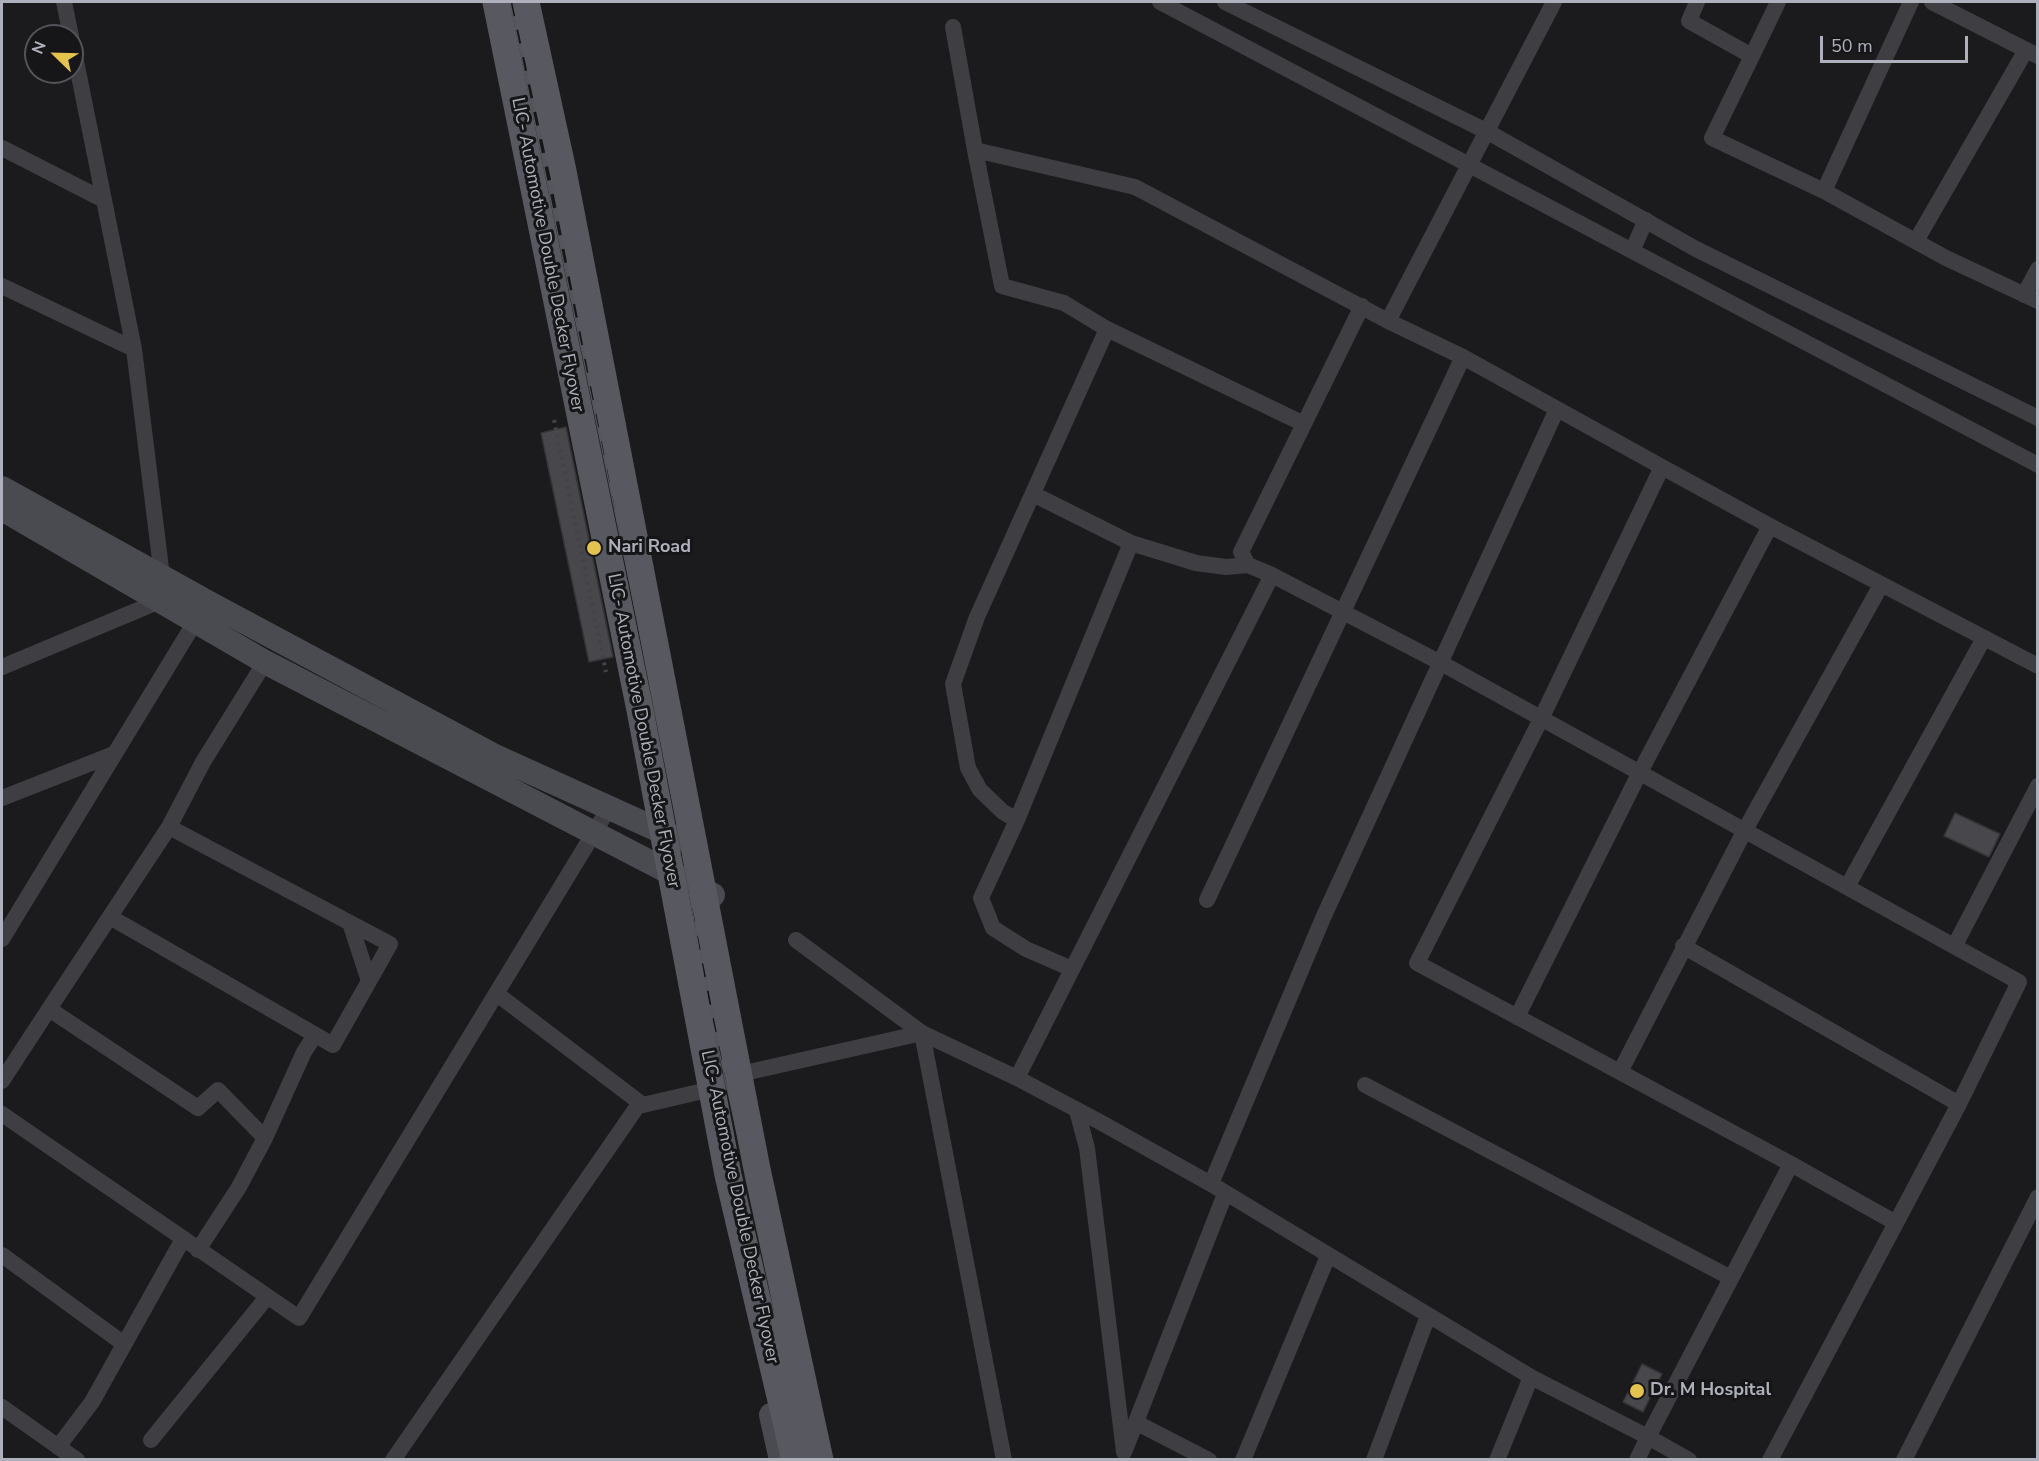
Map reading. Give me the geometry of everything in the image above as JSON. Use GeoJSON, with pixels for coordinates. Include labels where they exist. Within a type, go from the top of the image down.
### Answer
{"type":"FeatureCollection","features":[{"type":"Feature","properties":{"kind":"main road"},"geometry":{"type":"LineString","coordinates":[[488,2],[655,828],[703,1091],[781,1460]]}},
{"type":"Feature","properties":{"kind":"main road","name":"LIC- Automotive Double Decker Flyover"},"geometry":{"type":"LineString","coordinates":[[496,2],[637,698],[728,1175],[795,1460]]}},
{"type":"Feature","properties":{"kind":"main road","name":"LIC- Automotive Double Decker Flyover"},"geometry":{"type":"LineString","coordinates":[[526,2],[563,171],[757,1169],[820,1460]]}},
{"type":"Feature","properties":{"kind":"main road"},"geometry":{"type":"LineString","coordinates":[[538,2],[749,1072],[833,1460]]}},
{"type":"Feature","properties":{"kind":"main road"},"geometry":{"type":"LineString","coordinates":[[2,488],[162,576],[200,611],[266,662],[713,894]]}},
{"type":"Feature","properties":{"kind":"main road"},"geometry":{"type":"LineString","coordinates":[[2,509],[162,600],[200,611],[497,757],[705,851]]}},
{"type":"Feature","properties":{"kind":"street"},"geometry":{"type":"LineString","coordinates":[[64,2],[69,24]]}},
{"type":"Feature","properties":{"kind":"street"},"geometry":{"type":"LineString","coordinates":[[1160,2],[2037,465]]}},
{"type":"Feature","properties":{"kind":"street"},"geometry":{"type":"LineString","coordinates":[[1225,2],[1488,132],[1696,249],[2037,418]]}},
{"type":"Feature","properties":{"kind":"street"},"geometry":{"type":"LineString","coordinates":[[1388,321],[1554,2]]}},
{"type":"Feature","properties":{"kind":"street"},"geometry":{"type":"LineString","coordinates":[[1697,2],[1689,21],[1752,56]]}},
{"type":"Feature","properties":{"kind":"street"},"geometry":{"type":"LineString","coordinates":[[1778,2],[1712,138],[1824,192],[2031,298],[2037,270]]}},
{"type":"Feature","properties":{"kind":"street"},"geometry":{"type":"LineString","coordinates":[[1824,192],[1911,2]]}},
{"type":"Feature","properties":{"kind":"street"},"geometry":{"type":"LineString","coordinates":[[1916,241],[2032,53],[1932,2]]}},
{"type":"Feature","properties":{"kind":"street"},"geometry":{"type":"LineString","coordinates":[[953,27],[1002,286],[1064,303],[1107,329],[1304,424]]}},
{"type":"Feature","properties":{"kind":"street"},"geometry":{"type":"LineString","coordinates":[[2,666],[162,600],[162,576],[134,349],[81,84]]}},
{"type":"Feature","properties":{"kind":"street"},"geometry":{"type":"LineString","coordinates":[[2,148],[104,200]]}},
{"type":"Feature","properties":{"kind":"street"},"geometry":{"type":"LineString","coordinates":[[975,150],[1135,187],[1388,321],[1462,357],[1770,526],[2037,666]]}},
{"type":"Feature","properties":{"kind":"street"},"geometry":{"type":"LineString","coordinates":[[1632,251],[1646,220]]}},
{"type":"Feature","properties":{"kind":"street"},"geometry":{"type":"LineString","coordinates":[[2,286],[134,349]]}},
{"type":"Feature","properties":{"kind":"street"},"geometry":{"type":"LineString","coordinates":[[1248,565],[1241,552],[1362,306]]}},
{"type":"Feature","properties":{"kind":"street"},"geometry":{"type":"LineString","coordinates":[[1017,820],[1003,812],[980,790],[968,768],[952,684],[977,617],[1107,329]]}},
{"type":"Feature","properties":{"kind":"street"},"geometry":{"type":"LineString","coordinates":[[1207,900],[1462,357]]}},
{"type":"Feature","properties":{"kind":"street"},"geometry":{"type":"LineString","coordinates":[[1211,1184],[1323,918],[1557,409]]}},
{"type":"Feature","properties":{"kind":"street"},"geometry":{"type":"LineString","coordinates":[[1662,467],[1541,719],[1417,963],[1896,1223]]}},
{"type":"Feature","properties":{"kind":"street"},"geometry":{"type":"LineString","coordinates":[[1033,494],[1131,543],[1196,563],[1226,567],[1248,565],[1272,574],[1441,663],[2019,982],[1959,1104],[1770,1460]]}},
{"type":"Feature","properties":{"kind":"street"},"geometry":{"type":"LineString","coordinates":[[1517,1017],[1639,774],[1770,526]]}},
{"type":"Feature","properties":{"kind":"street"},"geometry":{"type":"LineString","coordinates":[[1072,969],[1026,949],[993,928],[981,898],[1017,820],[1131,543]]}},
{"type":"Feature","properties":{"kind":"street"},"geometry":{"type":"LineString","coordinates":[[1017,1078],[1272,574]]}},
{"type":"Feature","properties":{"kind":"street"},"geometry":{"type":"LineString","coordinates":[[1620,1072],[1683,946],[1745,830],[1881,585]]}},
{"type":"Feature","properties":{"kind":"street"},"geometry":{"type":"LineString","coordinates":[[2,939],[9,916],[114,754],[200,611]]}},
{"type":"Feature","properties":{"kind":"street"},"geometry":{"type":"LineString","coordinates":[[1847,887],[1984,638]]}},
{"type":"Feature","properties":{"kind":"street"},"geometry":{"type":"LineString","coordinates":[[2,1081],[169,827],[203,762],[266,662]]}},
{"type":"Feature","properties":{"kind":"street"},"geometry":{"type":"LineString","coordinates":[[2,798],[114,754]]}},
{"type":"Feature","properties":{"kind":"street"},"geometry":{"type":"LineString","coordinates":[[1955,945],[2037,786]]}},
{"type":"Feature","properties":{"kind":"street"},"geometry":{"type":"LineString","coordinates":[[2,1114],[299,1318],[609,808]]}},
{"type":"Feature","properties":{"kind":"street"},"geometry":{"type":"LineString","coordinates":[[110,917],[333,1045],[390,944],[169,827]]}},
{"type":"Feature","properties":{"kind":"street"},"geometry":{"type":"LineString","coordinates":[[350,923],[369,981]]}},
{"type":"Feature","properties":{"kind":"street"},"geometry":{"type":"LineString","coordinates":[[796,940],[922,1033],[1017,1078],[1211,1184],[1531,1377],[1689,1460]]}},
{"type":"Feature","properties":{"kind":"street"},"geometry":{"type":"LineString","coordinates":[[1683,946],[1959,1104]]}},
{"type":"Feature","properties":{"kind":"street"},"geometry":{"type":"LineString","coordinates":[[497,994],[639,1104]]}},
{"type":"Feature","properties":{"kind":"street"},"geometry":{"type":"LineString","coordinates":[[49,1009],[198,1108],[218,1089],[265,1138]]}},
{"type":"Feature","properties":{"kind":"street"},"geometry":{"type":"LineString","coordinates":[[393,1460],[639,1104],[703,1091],[749,1072],[922,1033]]}},
{"type":"Feature","properties":{"kind":"street"},"geometry":{"type":"LineString","coordinates":[[922,1033],[1004,1460]]}},
{"type":"Feature","properties":{"kind":"street"},"geometry":{"type":"LineString","coordinates":[[198,1250],[239,1187],[265,1138],[304,1052],[315,1035]]}},
{"type":"Feature","properties":{"kind":"street"},"geometry":{"type":"LineString","coordinates":[[1365,1085],[1731,1278]]}},
{"type":"Feature","properties":{"kind":"street"},"geometry":{"type":"LineString","coordinates":[[1077,1111],[1087,1148],[1122,1456]]}},
{"type":"Feature","properties":{"kind":"street"},"geometry":{"type":"LineString","coordinates":[[1637,1460],[1791,1164]]}},
{"type":"Feature","properties":{"kind":"street"},"geometry":{"type":"LineString","coordinates":[[1122,1456],[1137,1423],[1225,1194]]}},
{"type":"Feature","properties":{"kind":"street"},"geometry":{"type":"LineString","coordinates":[[1904,1460],[2037,1197]]}},
{"type":"Feature","properties":{"kind":"street"},"geometry":{"type":"LineString","coordinates":[[58,1447],[92,1402],[183,1239]]}},
{"type":"Feature","properties":{"kind":"street"},"geometry":{"type":"LineString","coordinates":[[2,1256],[124,1344]]}},
{"type":"Feature","properties":{"kind":"street"},"geometry":{"type":"LineString","coordinates":[[1243,1460],[1328,1256]]}},
{"type":"Feature","properties":{"kind":"street"},"geometry":{"type":"LineString","coordinates":[[151,1440],[267,1297]]}},
{"type":"Feature","properties":{"kind":"street"},"geometry":{"type":"LineString","coordinates":[[1374,1460],[1428,1316]]}},
{"type":"Feature","properties":{"kind":"street"},"geometry":{"type":"LineString","coordinates":[[1497,1460],[1531,1377]]}},
{"type":"Feature","properties":{"kind":"street"},"geometry":{"type":"LineString","coordinates":[[2,1407],[77,1460]]}},
{"type":"Feature","properties":{"kind":"street"},"geometry":{"type":"LineString","coordinates":[[1137,1423],[1209,1460]]}},
{"type":"Feature","properties":{"kind":"path"},"geometry":{"type":"LineString","coordinates":[[554,420],[606,672]]}},
{"type":"Feature","properties":{"kind":"building"},"geometry":{"type":"Polygon","coordinates":[[[566,427],[613,657],[589,662],[541,433],[566,427]]]}},
{"type":"Feature","properties":{"kind":"building"},"geometry":{"type":"Polygon","coordinates":[[[1955,813],[2000,834],[1989,857],[1944,836],[1955,813]]]}},
{"type":"Feature","properties":{"kind":"building"},"geometry":{"type":"Polygon","coordinates":[[[1642,1364],[1662,1374],[1643,1412],[1623,1402],[1642,1364]]]}},
{"type":"Feature","properties":{"kind":"railway"},"geometry":{"type":"LineString","coordinates":[[500,2],[660,772],[698,999],[799,1460]]}},
{"type":"Feature","properties":{"kind":"railway"},"geometry":{"type":"LineString","coordinates":[[513,2],[671,770],[710,997],[812,1460]]}},
{"type":"Feature","properties":{"kind":"place","name":"Nari Road"},"geometry":{"type":"Point","coordinates":[594,548]}},
{"type":"Feature","properties":{"kind":"place","name":"Dr. M Hospital"},"geometry":{"type":"Point","coordinates":[1637,1391]}}]}
